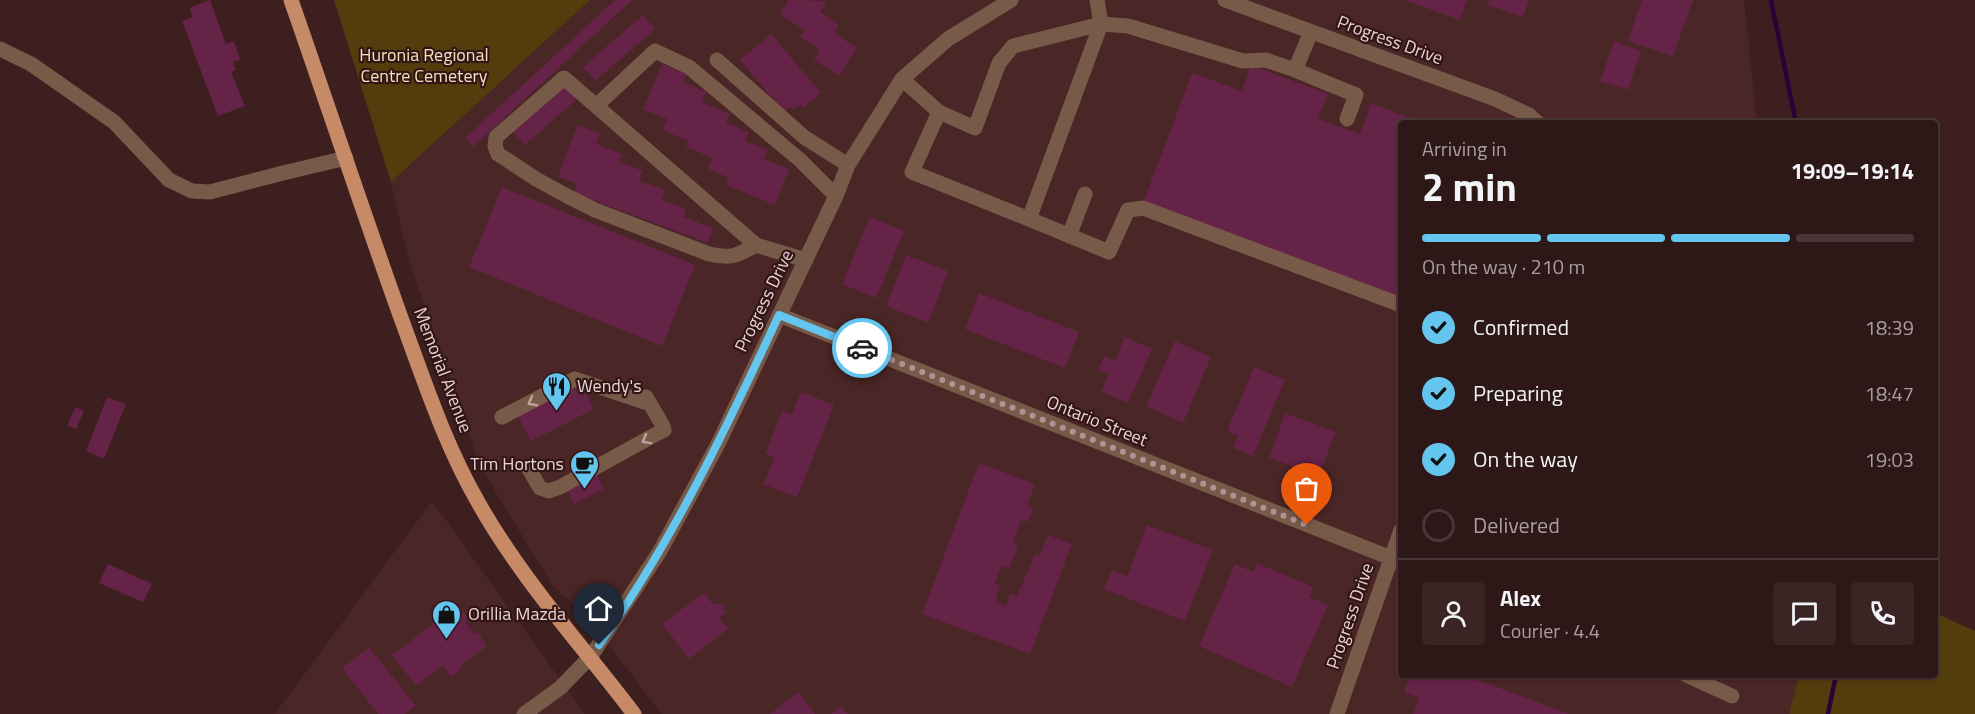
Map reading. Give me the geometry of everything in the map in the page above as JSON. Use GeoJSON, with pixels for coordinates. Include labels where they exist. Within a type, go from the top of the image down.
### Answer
{"type":"FeatureCollection","features":[{"type":"Feature","properties":{"kind":"main road","name":"Memorial Avenue"},"geometry":{"type":"LineString","coordinates":[[291,0],[424,380],[462,472],[507,549],[559,620],[591,656],[634,714]]}},
{"type":"Feature","properties":{"kind":"street","name":"Progress Drive"},"geometry":{"type":"LineString","coordinates":[[524,714],[560,688],[591,656],[660,551],[718,444],[836,196],[848,165],[902,79],[948,39],[1011,0]]}},
{"type":"Feature","properties":{"kind":"street"},"geometry":{"type":"LineString","coordinates":[[1029,219],[1101,24],[1097,0]]}},
{"type":"Feature","properties":{"kind":"street","name":"Progress Drive"},"geometry":{"type":"LineString","coordinates":[[1225,0],[1495,99],[1535,120]]}},
{"type":"Feature","properties":{"kind":"street"},"geometry":{"type":"LineString","coordinates":[[902,79],[939,112],[975,128],[999,63],[1014,46],[1101,24],[1128,26],[1243,61],[1266,60],[1356,95],[1347,118]]}},
{"type":"Feature","properties":{"kind":"street"},"geometry":{"type":"LineString","coordinates":[[1295,70],[1311,32]]}},
{"type":"Feature","properties":{"kind":"street"},"geometry":{"type":"LineString","coordinates":[[0,49],[31,64],[114,122],[169,180],[192,191],[210,192],[346,158]]}},
{"type":"Feature","properties":{"kind":"street"},"geometry":{"type":"LineString","coordinates":[[596,106],[655,51],[689,67],[800,160],[836,196]]}},
{"type":"Feature","properties":{"kind":"street"},"geometry":{"type":"LineString","coordinates":[[717,60],[804,137],[848,165]]}},
{"type":"Feature","properties":{"kind":"street"},"geometry":{"type":"LineString","coordinates":[[756,245],[738,256],[722,258],[595,210],[498,154],[495,146],[496,137],[564,78],[574,84],[596,106],[756,245],[806,260]]}},
{"type":"Feature","properties":{"kind":"street"},"geometry":{"type":"LineString","coordinates":[[939,112],[912,172],[1109,252],[1128,210],[1143,208],[1398,304]]}},
{"type":"Feature","properties":{"kind":"street"},"geometry":{"type":"LineString","coordinates":[[1069,236],[1084,194]]}},
{"type":"Feature","properties":{"kind":"street","name":"Ontario Street"},"geometry":{"type":"LineString","coordinates":[[779,315],[1396,560]]}},
{"type":"Feature","properties":{"kind":"street"},"geometry":{"type":"LineString","coordinates":[[502,417],[575,379],[645,400],[663,426],[664,430],[560,488],[549,491],[540,488],[529,469]]}},
{"type":"Feature","properties":{"kind":"street","name":"Progress Drive"},"geometry":{"type":"LineString","coordinates":[[1337,714],[1396,560]]}},
{"type":"Feature","properties":{"kind":"street"},"geometry":{"type":"LineString","coordinates":[[1693,678],[1732,696]]}},
{"type":"Feature","properties":{"kind":"shaded area"},"geometry":{"type":"Polygon","coordinates":[[[590,0],[1744,0],[1757,120],[1398,120],[1398,678],[1798,678],[1789,714],[661,714],[588,617],[552,585],[480,466],[409,261],[391,182],[590,0]]]}},
{"type":"Feature","properties":{"kind":"shaded area"},"geometry":{"type":"Polygon","coordinates":[[[432,501],[585,714],[275,714],[432,501]]]}},
{"type":"Feature","properties":{"kind":"green space","name":"Huronia Regional Centre Cemetery"},"geometry":{"type":"Polygon","coordinates":[[[334,0],[590,0],[391,182],[334,0]]]}},
{"type":"Feature","properties":{"kind":"green space"},"geometry":{"type":"Polygon","coordinates":[[[1938,614],[1975,631],[1975,714],[1789,714],[1798,678],[1938,678],[1938,614]]]}},
{"type":"Feature","properties":{"kind":"building"},"geometry":{"type":"Polygon","coordinates":[[[210,0],[226,44],[234,41],[240,59],[233,62],[236,70],[231,72],[245,106],[218,116],[182,21],[193,17],[189,8],[210,0]]]}},
{"type":"Feature","properties":{"kind":"building"},"geometry":{"type":"Polygon","coordinates":[[[615,0],[632,0],[473,147],[465,138],[615,0]]]}},
{"type":"Feature","properties":{"kind":"building"},"geometry":{"type":"Polygon","coordinates":[[[789,0],[827,1],[820,12],[839,25],[834,33],[857,48],[839,76],[814,60],[820,50],[800,37],[804,30],[780,14],[789,0]]]}},
{"type":"Feature","properties":{"kind":"building"},"geometry":{"type":"Polygon","coordinates":[[[1404,0],[1467,0],[1460,20],[1404,0]]]}},
{"type":"Feature","properties":{"kind":"building"},"geometry":{"type":"Polygon","coordinates":[[[1489,0],[1529,0],[1523,17],[1488,5],[1489,0]]]}},
{"type":"Feature","properties":{"kind":"building"},"geometry":{"type":"Polygon","coordinates":[[[1642,0],[1693,0],[1673,56],[1628,41],[1642,0]]]}},
{"type":"Feature","properties":{"kind":"building"},"geometry":{"type":"Polygon","coordinates":[[[643,15],[655,29],[595,81],[583,67],[643,15]]]}},
{"type":"Feature","properties":{"kind":"building"},"geometry":{"type":"Polygon","coordinates":[[[771,34],[821,93],[803,108],[800,104],[793,110],[790,107],[784,112],[740,60],[771,34]]]}},
{"type":"Feature","properties":{"kind":"building"},"geometry":{"type":"Polygon","coordinates":[[[1614,41],[1641,51],[1628,90],[1600,81],[1614,41]]]}},
{"type":"Feature","properties":{"kind":"building"},"geometry":{"type":"Polygon","coordinates":[[[662,64],[686,74],[683,82],[706,92],[702,102],[730,114],[726,123],[749,132],[745,141],[768,150],[764,159],[789,169],[775,205],[726,185],[729,178],[708,169],[713,158],[686,147],[689,141],[662,130],[667,119],[643,110],[662,64]]]}},
{"type":"Feature","properties":{"kind":"building"},"geometry":{"type":"Polygon","coordinates":[[[1251,65],[1328,94],[1318,119],[1360,134],[1371,103],[1416,120],[1398,120],[1398,298],[1143,203],[1192,73],[1242,91],[1251,65]]]}},
{"type":"Feature","properties":{"kind":"building"},"geometry":{"type":"Polygon","coordinates":[[[566,84],[578,98],[525,145],[513,132],[566,84]]]}},
{"type":"Feature","properties":{"kind":"building"},"geometry":{"type":"Polygon","coordinates":[[[577,125],[600,133],[596,144],[622,154],[619,162],[643,171],[639,181],[665,190],[662,200],[686,209],[683,217],[713,228],[708,243],[574,193],[577,184],[558,177],[577,125]]]}},
{"type":"Feature","properties":{"kind":"building"},"geometry":{"type":"Polygon","coordinates":[[[502,187],[695,265],[662,346],[469,267],[502,187]]]}},
{"type":"Feature","properties":{"kind":"building"},"geometry":{"type":"Polygon","coordinates":[[[870,217],[904,231],[876,298],[842,284],[870,217]]]}},
{"type":"Feature","properties":{"kind":"building"},"geometry":{"type":"Polygon","coordinates":[[[906,255],[948,271],[928,323],[886,306],[906,255]]]}},
{"type":"Feature","properties":{"kind":"building"},"geometry":{"type":"Polygon","coordinates":[[[979,293],[1079,332],[1065,368],[965,329],[979,293]]]}},
{"type":"Feature","properties":{"kind":"building"},"geometry":{"type":"Polygon","coordinates":[[[1125,337],[1152,349],[1128,403],[1101,391],[1109,374],[1098,370],[1104,356],[1115,361],[1125,337]]]}},
{"type":"Feature","properties":{"kind":"building"},"geometry":{"type":"Polygon","coordinates":[[[1175,341],[1211,357],[1183,423],[1146,406],[1175,341]]]}},
{"type":"Feature","properties":{"kind":"building"},"geometry":{"type":"Polygon","coordinates":[[[1254,367],[1285,380],[1253,456],[1233,448],[1238,436],[1227,431],[1254,367]]]}},
{"type":"Feature","properties":{"kind":"building","name":"Wendy's"},"geometry":{"type":"Polygon","coordinates":[[[580,381],[594,409],[531,441],[517,414],[580,381]]]}},
{"type":"Feature","properties":{"kind":"building"},"geometry":{"type":"Polygon","coordinates":[[[801,392],[834,405],[797,497],[763,484],[774,458],[765,454],[782,411],[792,415],[801,392]]]}},
{"type":"Feature","properties":{"kind":"building"},"geometry":{"type":"Polygon","coordinates":[[[107,397],[126,404],[104,459],[86,451],[107,397]]]}},
{"type":"Feature","properties":{"kind":"building"},"geometry":{"type":"Polygon","coordinates":[[[76,407],[84,411],[76,429],[67,425],[76,407]]]}},
{"type":"Feature","properties":{"kind":"building"},"geometry":{"type":"Polygon","coordinates":[[[1285,413],[1336,432],[1319,476],[1269,458],[1285,413]]]}},
{"type":"Feature","properties":{"kind":"building"},"geometry":{"type":"Polygon","coordinates":[[[979,463],[1035,484],[1027,506],[1033,508],[1028,522],[1021,520],[1013,543],[1018,545],[1009,569],[1001,566],[995,584],[1000,586],[995,602],[1006,606],[1010,593],[1017,596],[1035,554],[1040,556],[1048,535],[1072,544],[1030,654],[922,614],[979,463]]]}},
{"type":"Feature","properties":{"kind":"building","name":"Tim Hortons"},"geometry":{"type":"Polygon","coordinates":[[[596,473],[604,489],[574,504],[566,488],[596,473]]]}},
{"type":"Feature","properties":{"kind":"building"},"geometry":{"type":"Polygon","coordinates":[[[1147,525],[1213,550],[1185,621],[1104,589],[1112,570],[1127,576],[1147,525]]]}},
{"type":"Feature","properties":{"kind":"building"},"geometry":{"type":"Polygon","coordinates":[[[1257,563],[1313,587],[1309,597],[1328,605],[1292,687],[1199,646],[1235,564],[1253,572],[1257,563]]]}},
{"type":"Feature","properties":{"kind":"building"},"geometry":{"type":"Polygon","coordinates":[[[108,564],[152,584],[143,602],[99,583],[108,564]]]}},
{"type":"Feature","properties":{"kind":"building"},"geometry":{"type":"Polygon","coordinates":[[[704,592],[712,603],[723,604],[725,613],[719,617],[728,629],[689,659],[662,624],[704,592]]]}},
{"type":"Feature","properties":{"kind":"building","name":"Orillia Mazda"},"geometry":{"type":"Polygon","coordinates":[[[458,605],[467,617],[465,622],[474,634],[478,633],[487,646],[461,665],[461,669],[451,677],[443,665],[416,686],[392,655],[458,605]]]}},
{"type":"Feature","properties":{"kind":"building"},"geometry":{"type":"Polygon","coordinates":[[[369,647],[416,706],[405,714],[378,714],[342,668],[369,647]]]}},
{"type":"Feature","properties":{"kind":"building"},"geometry":{"type":"Polygon","coordinates":[[[1409,678],[1473,678],[1569,714],[1413,714],[1419,698],[1404,692],[1409,678]]]}},
{"type":"Feature","properties":{"kind":"building"},"geometry":{"type":"Polygon","coordinates":[[[799,692],[815,714],[770,714],[799,692]]]}},
{"type":"Feature","properties":{"kind":"building"},"geometry":{"type":"Polygon","coordinates":[[[842,706],[848,714],[831,714],[842,706]]]}},
{"type":"Feature","properties":{"kind":"waterway"},"geometry":{"type":"LineString","coordinates":[[1771,0],[1795,120]]}},
{"type":"Feature","properties":{"kind":"waterway"},"geometry":{"type":"LineString","coordinates":[[1828,714],[1835,678]]}},
{"type":"Feature","properties":{"kind":"way so far"},"geometry":{"type":"LineString","coordinates":[[862,348],[1307,525]]}},
{"type":"Feature","properties":{"kind":"place","name":"Wendy's"},"geometry":{"type":"Point","coordinates":[556,412]}},
{"type":"Feature","properties":{"kind":"place","name":"Tim Hortons"},"geometry":{"type":"Point","coordinates":[585,490]}},
{"type":"Feature","properties":{"kind":"place","name":"Orillia Mazda"},"geometry":{"type":"Point","coordinates":[447,640]}},
{"type":"Feature","properties":{"kind":"route"},"geometry":{"type":"LineString","coordinates":[[599,645],[660,551],[718,444],[779,315],[862,348]]}}]}
